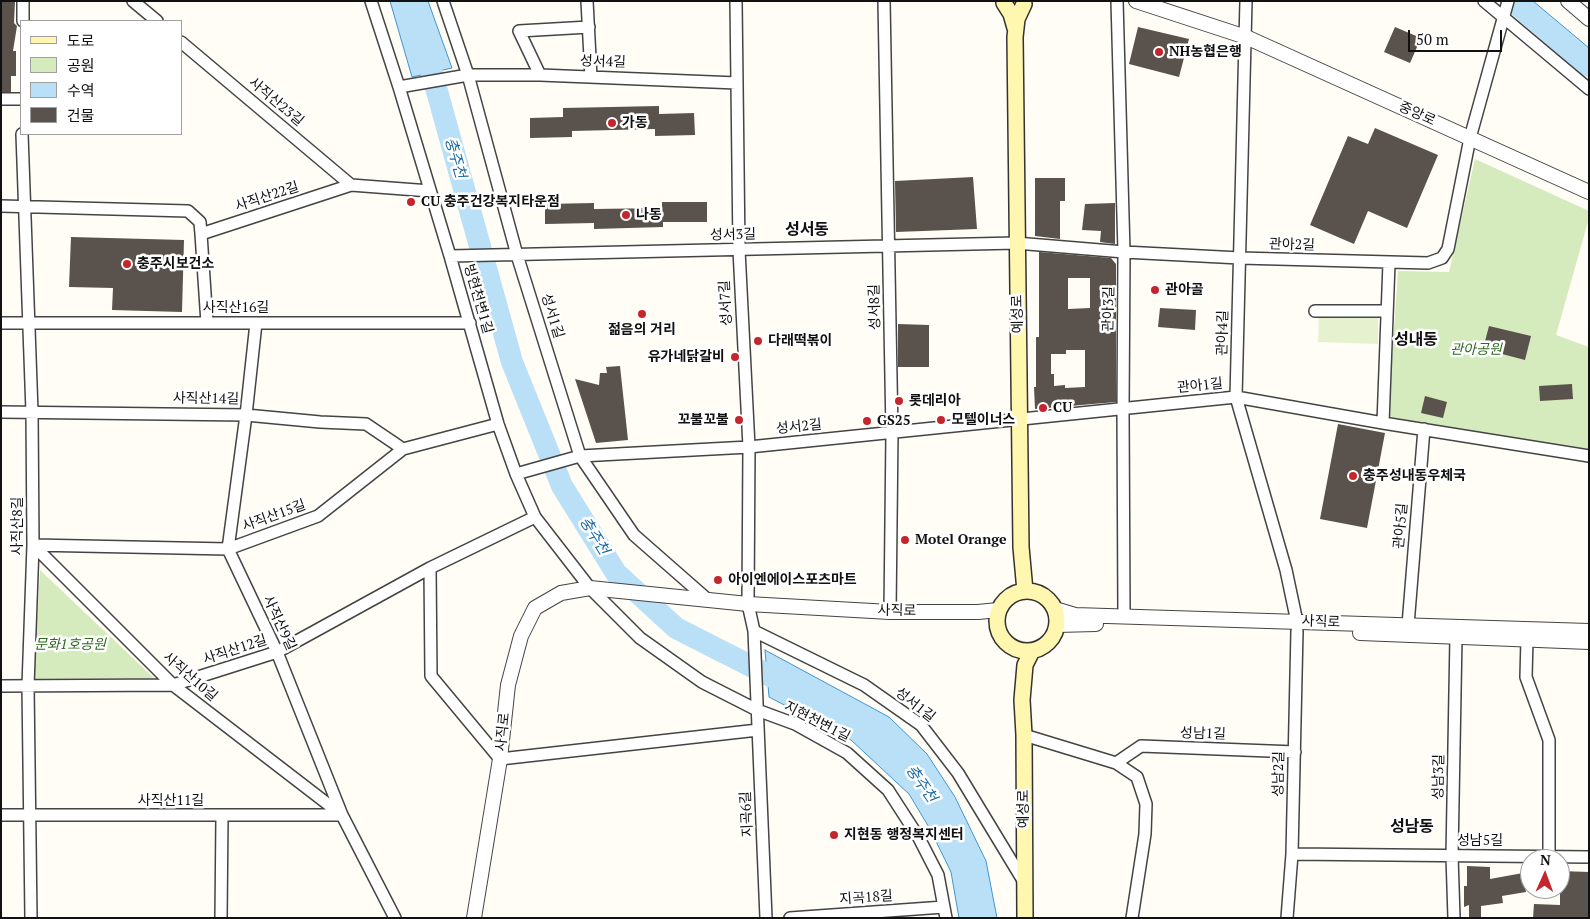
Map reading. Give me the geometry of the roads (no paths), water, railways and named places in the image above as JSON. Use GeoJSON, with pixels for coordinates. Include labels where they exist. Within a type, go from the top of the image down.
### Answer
{"type":"FeatureCollection","features":[{"type":"Feature","properties":{"kind":"main road"},"geometry":{"type":"LineString","coordinates":[[1002,2],[1014,5],[1028,3]]}},
{"type":"Feature","properties":{"kind":"main road","name":"예성로"},"geometry":{"type":"LineString","coordinates":[[1002,2],[1011,14],[1016,37]]}},
{"type":"Feature","properties":{"kind":"main road","name":"예성로"},"geometry":{"type":"LineString","coordinates":[[1024,591],[1021,547],[1016,243],[1016,37],[1017,19],[1028,3]]}},
{"type":"Feature","properties":{"kind":"main road"},"geometry":{"type":"LineString","coordinates":[[1010,647],[1025,652],[1032,651],[1046,645],[1051,640],[1057,625],[1055,610],[1050,601],[1034,592],[1024,591],[1009,597],[998,610],[997,627],[1000,635],[1010,647],[1022,700]]}},
{"type":"Feature","properties":{"kind":"main road"},"geometry":{"type":"LineString","coordinates":[[1022,700],[1026,665],[1032,651]]}},
{"type":"Feature","properties":{"kind":"main road","name":"예성로"},"geometry":{"type":"LineString","coordinates":[[1022,700],[1024,735],[1025,918]]}},
{"type":"Feature","properties":{"kind":"street"},"geometry":{"type":"LineString","coordinates":[[23,1],[23,20]]}},
{"type":"Feature","properties":{"kind":"street"},"geometry":{"type":"LineString","coordinates":[[133,1],[156,20]]}},
{"type":"Feature","properties":{"kind":"street","name":"빙현천변1길"},"geometry":{"type":"LineString","coordinates":[[371,1],[450,256],[498,424],[516,474],[535,517],[590,588]]}},
{"type":"Feature","properties":{"kind":"street","name":"성서1길"},"geometry":{"type":"LineString","coordinates":[[443,1],[468,76],[517,255],[580,456],[634,534],[707,598]]}},
{"type":"Feature","properties":{"kind":"street"},"geometry":{"type":"LineString","coordinates":[[587,1],[591,77]]}},
{"type":"Feature","properties":{"kind":"street","name":"성서7길"},"geometry":{"type":"LineString","coordinates":[[736,1],[739,250],[749,447],[748,604],[754,631]]}},
{"type":"Feature","properties":{"kind":"street","name":"성서8길"},"geometry":{"type":"LineString","coordinates":[[884,1],[892,432],[890,612]]}},
{"type":"Feature","properties":{"kind":"street","name":"관아3길"},"geometry":{"type":"LineString","coordinates":[[1117,1],[1124,252],[1124,616]]}},
{"type":"Feature","properties":{"kind":"street","name":"중앙로"},"geometry":{"type":"LineString","coordinates":[[1136,1],[1246,37],[1589,192]]}},
{"type":"Feature","properties":{"kind":"street"},"geometry":{"type":"LineString","coordinates":[[1246,1],[1246,37]]}},
{"type":"Feature","properties":{"kind":"street"},"geometry":{"type":"LineString","coordinates":[[1484,1],[1504,15],[1589,89]]}},
{"type":"Feature","properties":{"kind":"street","name":"관아2길"},"geometry":{"type":"LineString","coordinates":[[1016,243],[1124,252],[1240,258],[1389,263],[1428,263],[1442,258],[1448,249],[1470,138],[1508,1]]}},
{"type":"Feature","properties":{"kind":"street"},"geometry":{"type":"LineString","coordinates":[[1568,1],[1589,19]]}},
{"type":"Feature","properties":{"kind":"street"},"geometry":{"type":"LineString","coordinates":[[540,75],[519,31],[588,27]]}},
{"type":"Feature","properties":{"kind":"street","name":"관아4길"},"geometry":{"type":"LineString","coordinates":[[1246,37],[1236,397],[1286,570],[1297,626]]}},
{"type":"Feature","properties":{"kind":"street","name":"사직산23길"},"geometry":{"type":"LineString","coordinates":[[182,43],[350,186]]}},
{"type":"Feature","properties":{"kind":"street","name":"성서4길"},"geometry":{"type":"LineString","coordinates":[[399,87],[468,76],[540,75],[737,83]]}},
{"type":"Feature","properties":{"kind":"street"},"geometry":{"type":"LineString","coordinates":[[1,99],[20,99]]}},
{"type":"Feature","properties":{"kind":"street","name":"사직산8길"},"geometry":{"type":"LineString","coordinates":[[22,135],[32,412],[33,545],[28,686],[31,918]]}},
{"type":"Feature","properties":{"kind":"street","name":"사직산22길"},"geometry":{"type":"LineString","coordinates":[[201,234],[350,186],[430,191]]}},
{"type":"Feature","properties":{"kind":"street"},"geometry":{"type":"LineString","coordinates":[[1,206],[24,205],[188,211],[200,222],[207,323]]}},
{"type":"Feature","properties":{"kind":"street","name":"성서3길"},"geometry":{"type":"LineString","coordinates":[[450,256],[1016,243]]}},
{"type":"Feature","properties":{"kind":"street"},"geometry":{"type":"LineString","coordinates":[[1383,423],[1389,263]]}},
{"type":"Feature","properties":{"kind":"street"},"geometry":{"type":"LineString","coordinates":[[1315,311],[1387,312]]}},
{"type":"Feature","properties":{"kind":"street","name":"사직산16길"},"geometry":{"type":"LineString","coordinates":[[1,323],[470,323]]}},
{"type":"Feature","properties":{"kind":"street"},"geometry":{"type":"LineString","coordinates":[[228,549],[256,323]]}},
{"type":"Feature","properties":{"kind":"street","name":"관아1길"},"geometry":{"type":"LineString","coordinates":[[1020,420],[1236,397],[1589,456]]}},
{"type":"Feature","properties":{"kind":"street","name":"사직산14길"},"geometry":{"type":"LineString","coordinates":[[1,412],[246,414],[320,422],[366,424],[403,448]]}},
{"type":"Feature","properties":{"kind":"street","name":"성서2길"},"geometry":{"type":"LineString","coordinates":[[516,474],[580,456],[749,447],[1020,420]]}},
{"type":"Feature","properties":{"kind":"street","name":"사직산15길"},"geometry":{"type":"LineString","coordinates":[[33,545],[228,549],[318,516],[403,448],[498,424]]}},
{"type":"Feature","properties":{"kind":"street","name":"관아5길"},"geometry":{"type":"LineString","coordinates":[[1408,625],[1424,429]]}},
{"type":"Feature","properties":{"kind":"street","name":"사직산12길"},"geometry":{"type":"LineString","coordinates":[[1,686],[173,685],[277,652],[430,568],[535,517]]}},
{"type":"Feature","properties":{"kind":"street","name":"사직산10길"},"geometry":{"type":"LineString","coordinates":[[33,545],[173,685],[342,814]]}},
{"type":"Feature","properties":{"kind":"street","name":"사직산9길"},"geometry":{"type":"LineString","coordinates":[[228,549],[277,652],[342,814],[394,918]]}},
{"type":"Feature","properties":{"kind":"street"},"geometry":{"type":"LineString","coordinates":[[430,568],[431,676],[500,760],[758,730]]}},
{"type":"Feature","properties":{"kind":"street","name":"사직로"},"geometry":{"type":"LineString","coordinates":[[474,918],[500,760],[508,685],[521,636],[535,608],[561,594],[590,588],[707,598],[748,604],[890,612],[978,612],[998,610]]}},
{"type":"Feature","properties":{"kind":"street","name":"지현천변1길"},"geometry":{"type":"LineString","coordinates":[[590,588],[640,638],[702,682],[757,710],[795,724],[847,753],[888,790],[919,838],[938,875],[945,912]]}},
{"type":"Feature","properties":{"kind":"street","name":"사직로"},"geometry":{"type":"LineString","coordinates":[[1055,610],[1074,615],[1124,616],[1456,637],[1589,642]]}},
{"type":"Feature","properties":{"kind":"street","name":"사직로"},"geometry":{"type":"LineString","coordinates":[[1057,625],[1408,625],[1589,631]]}},
{"type":"Feature","properties":{"kind":"street","name":"성남2길"},"geometry":{"type":"LineString","coordinates":[[1287,918],[1292,854],[1297,626]]}},
{"type":"Feature","properties":{"kind":"street","name":"성서1길"},"geometry":{"type":"LineString","coordinates":[[754,631],[864,686],[921,725],[958,773],[1024,882]]}},
{"type":"Feature","properties":{"kind":"street","name":"지곡6길"},"geometry":{"type":"LineString","coordinates":[[754,631],[766,918]]}},
{"type":"Feature","properties":{"kind":"street","name":"성남3길"},"geometry":{"type":"LineString","coordinates":[[1454,918],[1452,856],[1456,637]]}},
{"type":"Feature","properties":{"kind":"street"},"geometry":{"type":"LineString","coordinates":[[1528,640],[1526,677],[1548,740],[1548,849]]}},
{"type":"Feature","properties":{"kind":"street"},"geometry":{"type":"LineString","coordinates":[[1024,735],[1116,763],[1137,777],[1146,804],[1145,834],[1132,918]]}},
{"type":"Feature","properties":{"kind":"street","name":"성남1길"},"geometry":{"type":"LineString","coordinates":[[1116,763],[1141,746],[1294,752]]}},
{"type":"Feature","properties":{"kind":"street","name":"사직산11길"},"geometry":{"type":"LineString","coordinates":[[1,815],[222,816],[342,814]]}},
{"type":"Feature","properties":{"kind":"street"},"geometry":{"type":"LineString","coordinates":[[221,918],[222,816]]}},
{"type":"Feature","properties":{"kind":"street","name":"성남5길"},"geometry":{"type":"LineString","coordinates":[[1292,854],[1520,856]]}},
{"type":"Feature","properties":{"kind":"street","name":"성남5길"},"geometry":{"type":"LineString","coordinates":[[1570,857],[1589,857]]}},
{"type":"Feature","properties":{"kind":"street","name":"지곡18길"},"geometry":{"type":"LineString","coordinates":[[790,918],[945,912]]}},
{"type":"Feature","properties":{"kind":"water"},"geometry":{"type":"Polygon","coordinates":[[[390,1],[428,1],[452,68],[412,77],[390,1]]]}},
{"type":"Feature","properties":{"kind":"water"},"geometry":{"type":"Polygon","coordinates":[[[1521,1],[1533,1],[1589,48],[1589,57],[1521,1]]]}},
{"type":"Feature","properties":{"kind":"water"},"geometry":{"type":"Polygon","coordinates":[[[765,650],[889,717],[927,754],[955,797],[986,861],[997,918],[959,918],[951,872],[930,829],[909,794],[851,740],[769,697],[765,650]]]}},
{"type":"Feature","properties":{"kind":"waterway","name":"충주천"},"geometry":{"type":"LineString","coordinates":[[412,1],[512,362],[562,486],[616,573],[676,628],[794,688]]}},
{"type":"Feature","properties":{"kind":"waterway"},"geometry":{"type":"LineString","coordinates":[[1513,1],[1589,66]]}},
{"type":"Feature","properties":{"kind":"place","name":"NH농협은행"},"geometry":{"type":"Point","coordinates":[1159,52]}},
{"type":"Feature","properties":{"kind":"place","name":"가동"},"geometry":{"type":"Point","coordinates":[612,123]}},
{"type":"Feature","properties":{"kind":"place","name":"CU 충주건강복지타운점"},"geometry":{"type":"Point","coordinates":[411,202]}},
{"type":"Feature","properties":{"kind":"place","name":"나동"},"geometry":{"type":"Point","coordinates":[626,215]}},
{"type":"Feature","properties":{"kind":"place","name":"충주시보건소"},"geometry":{"type":"Point","coordinates":[127,264]}},
{"type":"Feature","properties":{"kind":"place","name":"관아골"},"geometry":{"type":"Point","coordinates":[1155,290]}},
{"type":"Feature","properties":{"kind":"place","name":"젊음의 거리"},"geometry":{"type":"Point","coordinates":[642,314]}},
{"type":"Feature","properties":{"kind":"place","name":"다래떡볶이"},"geometry":{"type":"Point","coordinates":[758,341]}},
{"type":"Feature","properties":{"kind":"place","name":"유가네닭갈비"},"geometry":{"type":"Point","coordinates":[735,357]}},
{"type":"Feature","properties":{"kind":"place","name":"롯데리아"},"geometry":{"type":"Point","coordinates":[899,401]}},
{"type":"Feature","properties":{"kind":"place","name":"CU"},"geometry":{"type":"Point","coordinates":[1043,408]}},
{"type":"Feature","properties":{"kind":"place","name":"꼬불꼬불"},"geometry":{"type":"Point","coordinates":[739,420]}},
{"type":"Feature","properties":{"kind":"place","name":"모텔이너스"},"geometry":{"type":"Point","coordinates":[941,420]}},
{"type":"Feature","properties":{"kind":"place","name":"GS25"},"geometry":{"type":"Point","coordinates":[867,421]}},
{"type":"Feature","properties":{"kind":"place","name":"충주성내동우체국"},"geometry":{"type":"Point","coordinates":[1353,476]}},
{"type":"Feature","properties":{"kind":"place","name":"Motel Orange"},"geometry":{"type":"Point","coordinates":[905,540]}},
{"type":"Feature","properties":{"kind":"place","name":"아이엔에이스포츠마트"},"geometry":{"type":"Point","coordinates":[718,580]}},
{"type":"Feature","properties":{"kind":"place","name":"지현동 행정복지센터"},"geometry":{"type":"Point","coordinates":[834,835]}},
{"type":"Feature","properties":{"kind":"district","name":"성서동"},"geometry":{"type":"Point","coordinates":[807,230]}},
{"type":"Feature","properties":{"kind":"district","name":"성내동"},"geometry":{"type":"Point","coordinates":[1416,340]}},
{"type":"Feature","properties":{"kind":"district","name":"성남동"},"geometry":{"type":"Point","coordinates":[1412,827]}},
{"type":"Feature","properties":{"kind":"park label","name":"관아공원"},"geometry":{"type":"Point","coordinates":[1476,350]}},
{"type":"Feature","properties":{"kind":"park label","name":"문화1호공원"},"geometry":{"type":"Point","coordinates":[70,645]}}]}
